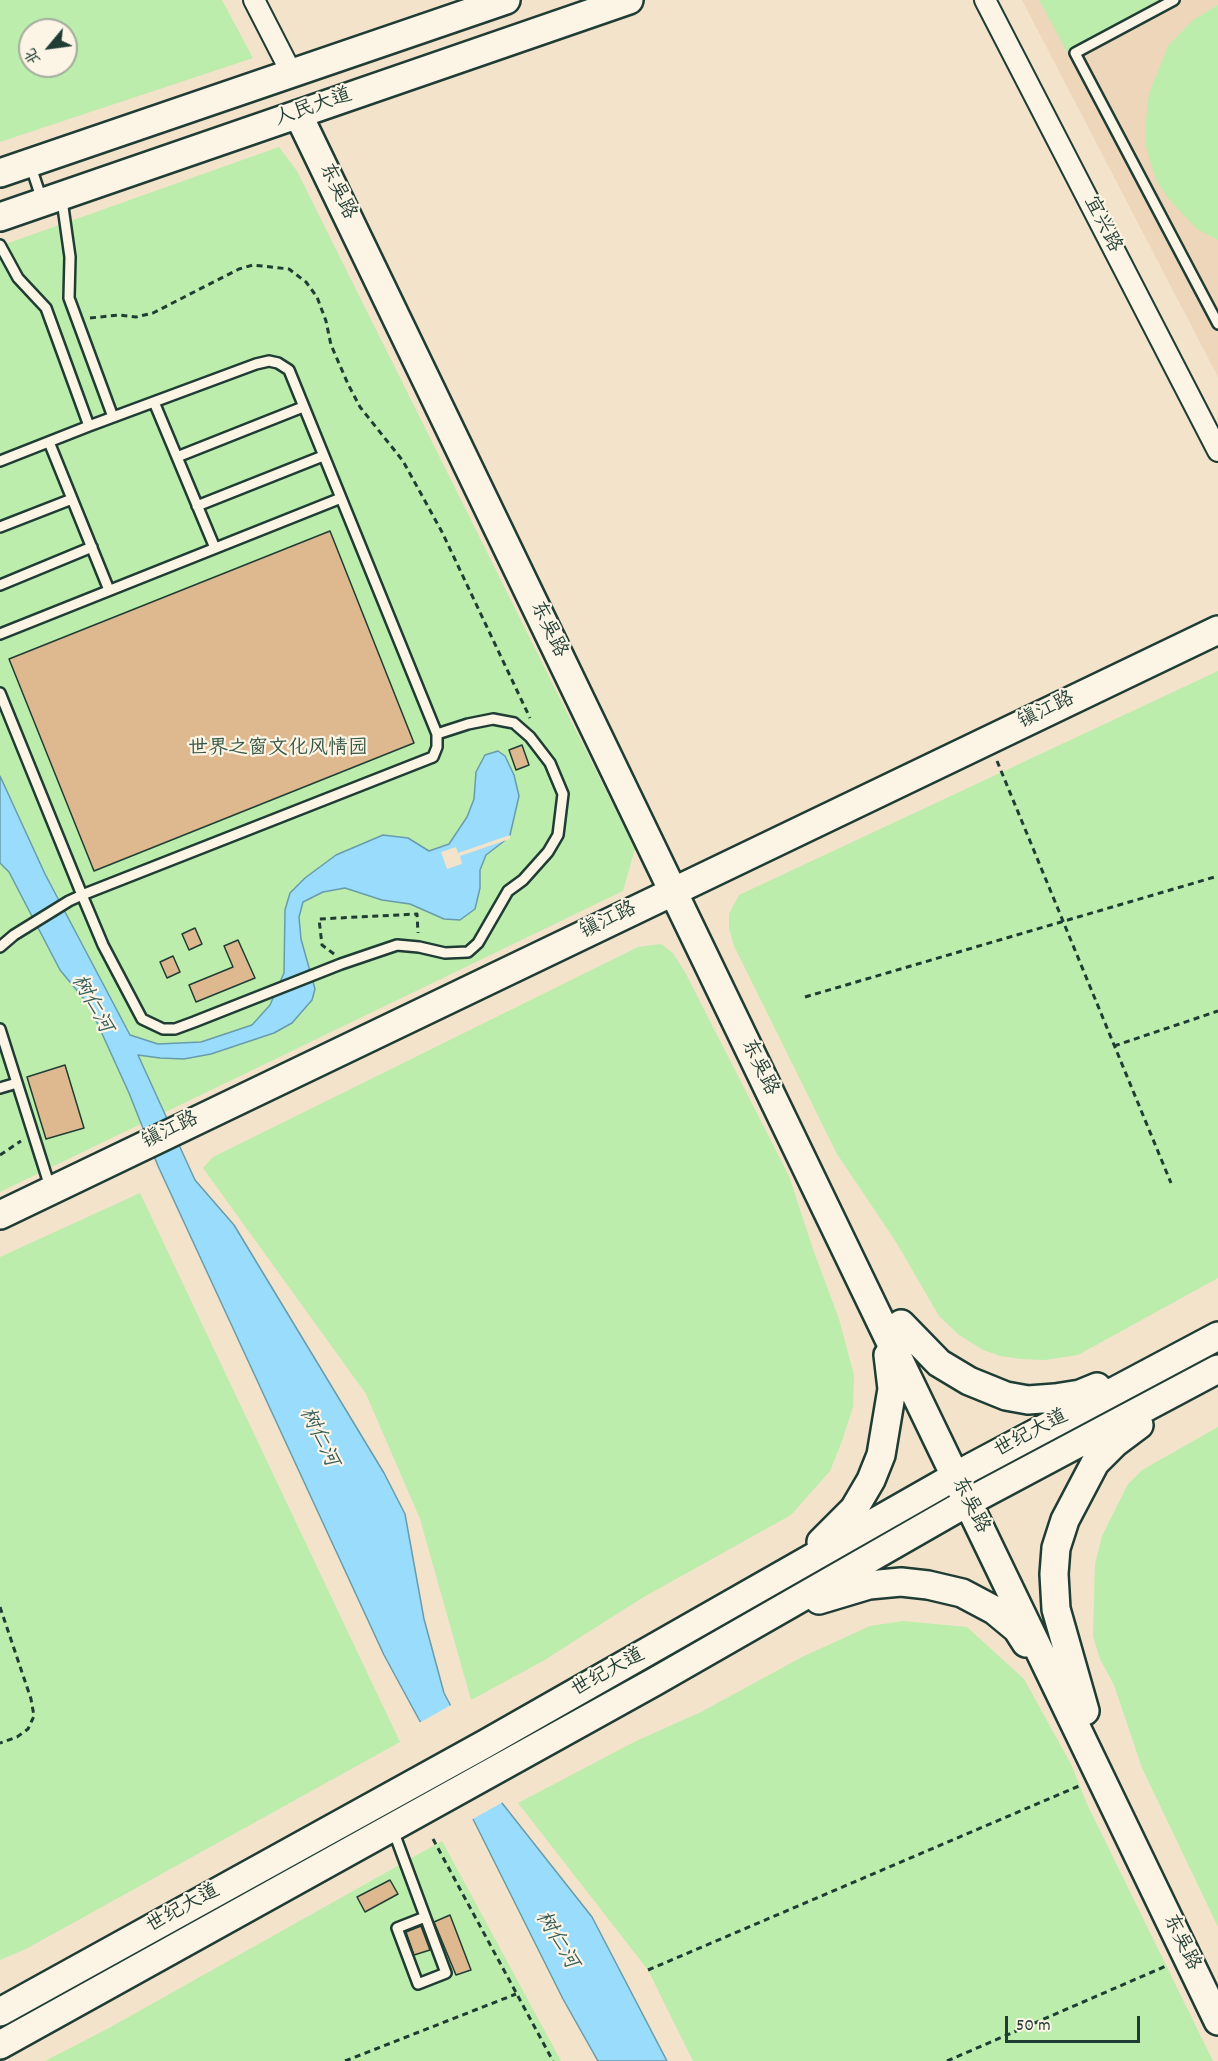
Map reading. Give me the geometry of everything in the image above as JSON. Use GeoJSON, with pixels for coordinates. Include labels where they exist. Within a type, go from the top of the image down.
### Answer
{"type":"FeatureCollection","features":[{"type":"Feature","properties":{"kind":"street"},"geometry":{"type":"LineString","coordinates":[[254,0],[292,74]]}},
{"type":"Feature","properties":{"kind":"street","name":"人民大道"},"geometry":{"type":"LineString","coordinates":[[0,173],[506,0]]}},
{"type":"Feature","properties":{"kind":"street","name":"人民大道"},"geometry":{"type":"LineString","coordinates":[[0,217],[629,0]]}},
{"type":"Feature","properties":{"kind":"street","name":"宜兴路"},"geometry":{"type":"LineString","coordinates":[[985,0],[1218,450]]}},
{"type":"Feature","properties":{"kind":"street","name":"东吴路"},"geometry":{"type":"LineString","coordinates":[[304,112],[682,888],[1077,1712],[1218,1990]]}},
{"type":"Feature","properties":{"kind":"street","name":"镇江路"},"geometry":{"type":"LineString","coordinates":[[0,1215],[1218,630]]}},
{"type":"Feature","properties":{"kind":"street"},"geometry":{"type":"LineString","coordinates":[[893,1329],[939,1363],[978,1384],[1006,1396],[1028,1400],[1080,1394],[1215,1338]]}},
{"type":"Feature","properties":{"kind":"street"},"geometry":{"type":"LineString","coordinates":[[779,1578],[830,1534],[854,1509],[871,1480],[880,1455],[892,1389],[893,1329]]}},
{"type":"Feature","properties":{"kind":"street","name":"世纪大道"},"geometry":{"type":"LineString","coordinates":[[0,2012],[485,1744],[962,1472],[1215,1338]]}},
{"type":"Feature","properties":{"kind":"street"},"geometry":{"type":"LineString","coordinates":[[1077,1712],[1056,1609],[1054,1574],[1056,1548],[1065,1520],[1095,1463],[1115,1443],[1218,1370]]}},
{"type":"Feature","properties":{"kind":"street","name":"世纪大道"},"geometry":{"type":"LineString","coordinates":[[0,2045],[654,1682],[975,1498],[1218,1370]]}},
{"type":"Feature","properties":{"kind":"street"},"geometry":{"type":"LineString","coordinates":[[654,1682],[827,1596],[868,1585],[901,1582],[928,1585],[962,1593],[994,1610],[1017,1629],[1077,1712]]}},
{"type":"Feature","properties":{"kind":"street","name":"东吴路"},"geometry":{"type":"LineString","coordinates":[[1077,1712],[1100,1777],[1218,2021]]}},
{"type":"Feature","properties":{"kind":"lane"},"geometry":{"type":"LineString","coordinates":[[1174,0],[1075,53],[1218,324]]}},
{"type":"Feature","properties":{"kind":"lane"},"geometry":{"type":"LineString","coordinates":[[30,163],[52,199],[70,257],[69,298],[113,417]]}},
{"type":"Feature","properties":{"kind":"lane"},"geometry":{"type":"LineString","coordinates":[[0,245],[18,278],[46,308],[88,426]]}},
{"type":"Feature","properties":{"kind":"lane"},"geometry":{"type":"LineString","coordinates":[[0,462],[88,426],[256,364],[269,361],[278,363],[289,370],[437,734],[437,747],[433,757],[82,895],[1,944]]}},
{"type":"Feature","properties":{"kind":"lane"},"geometry":{"type":"LineString","coordinates":[[154,402],[215,548]]}},
{"type":"Feature","properties":{"kind":"lane"},"geometry":{"type":"LineString","coordinates":[[177,457],[303,407]]}},
{"type":"Feature","properties":{"kind":"lane"},"geometry":{"type":"LineString","coordinates":[[49,442],[109,590]]}},
{"type":"Feature","properties":{"kind":"lane"},"geometry":{"type":"LineString","coordinates":[[197,506],[323,456]]}},
{"type":"Feature","properties":{"kind":"lane"},"geometry":{"type":"LineString","coordinates":[[0,634],[341,498]]}},
{"type":"Feature","properties":{"kind":"lane"},"geometry":{"type":"LineString","coordinates":[[0,526],[72,499]]}},
{"type":"Feature","properties":{"kind":"lane"},"geometry":{"type":"LineString","coordinates":[[0,585],[92,547]]}},
{"type":"Feature","properties":{"kind":"lane"},"geometry":{"type":"LineString","coordinates":[[0,693],[103,945],[142,1018],[151,1025],[163,1029],[175,1029],[346,962],[397,945],[445,953],[468,952],[478,943],[508,891],[523,880],[548,852],[558,835],[563,794],[550,763],[530,737],[514,723],[493,719],[437,734]]}},
{"type":"Feature","properties":{"kind":"lane"},"geometry":{"type":"LineString","coordinates":[[0,1029],[51,1190]]}},
{"type":"Feature","properties":{"kind":"lane"},"geometry":{"type":"LineString","coordinates":[[0,1088],[17,1083]]}},
{"type":"Feature","properties":{"kind":"lane"},"geometry":{"type":"LineString","coordinates":[[392,1828],[446,1973],[418,1984],[398,1928],[425,1917]]}},
{"type":"Feature","properties":{"kind":"path"},"geometry":{"type":"LineString","coordinates":[[77,320],[119,315],[136,317],[153,313],[239,269],[253,265],[289,269],[306,282],[317,297],[334,353],[348,384],[360,407],[403,460],[409,471],[442,532],[530,720]]}},
{"type":"Feature","properties":{"kind":"path"},"geometry":{"type":"LineString","coordinates":[[988,740],[1171,1183]]}},
{"type":"Feature","properties":{"kind":"path"},"geometry":{"type":"LineString","coordinates":[[805,997],[1218,876]]}},
{"type":"Feature","properties":{"kind":"path"},"geometry":{"type":"LineString","coordinates":[[346,962],[322,945],[319,919],[417,914],[419,947]]}},
{"type":"Feature","properties":{"kind":"path"},"geometry":{"type":"LineString","coordinates":[[1114,1046],[1218,1011]]}},
{"type":"Feature","properties":{"kind":"path"},"geometry":{"type":"LineString","coordinates":[[0,1155],[33,1133]]}},
{"type":"Feature","properties":{"kind":"path"},"geometry":{"type":"LineString","coordinates":[[0,1607],[31,1699],[34,1716],[28,1729],[17,1737],[0,1743]]}},
{"type":"Feature","properties":{"kind":"path"},"geometry":{"type":"LineString","coordinates":[[648,1970],[1100,1777]]}},
{"type":"Feature","properties":{"kind":"path"},"geometry":{"type":"LineString","coordinates":[[433,1839],[553,2061]]}},
{"type":"Feature","properties":{"kind":"path"},"geometry":{"type":"LineString","coordinates":[[947,2061],[1187,1957]]}},
{"type":"Feature","properties":{"kind":"path"},"geometry":{"type":"LineString","coordinates":[[345,2061],[517,1994]]}},
{"type":"Feature","properties":{"kind":"shaded area"},"geometry":{"type":"Polygon","coordinates":[[[1022,0],[1218,0],[1218,377],[1022,0]]]}},
{"type":"Feature","properties":{"kind":"green space"},"geometry":{"type":"Polygon","coordinates":[[[0,0],[222,0],[253,58],[0,142],[0,0]]]}},
{"type":"Feature","properties":{"kind":"green space"},"geometry":{"type":"Polygon","coordinates":[[[1039,0],[1165,0],[1067,52],[1039,0]]]}},
{"type":"Feature","properties":{"kind":"green space"},"geometry":{"type":"Polygon","coordinates":[[[1218,5],[1218,240],[1197,229],[1168,198],[1158,183],[1146,146],[1146,120],[1149,94],[1168,46],[1193,20],[1218,5]]]}},
{"type":"Feature","properties":{"kind":"green space","name":"世界之窗文化风情园"},"geometry":{"type":"Polygon","coordinates":[[[279,147],[297,171],[635,849],[623,891],[0,1192],[0,246],[279,147]]]}},
{"type":"Feature","properties":{"kind":"green space"},"geometry":{"type":"Polygon","coordinates":[[[1218,671],[1218,1278],[1078,1355],[1045,1360],[1000,1356],[983,1350],[959,1335],[939,1316],[896,1242],[837,1154],[734,946],[729,928],[729,914],[739,895],[1218,671]]]}},
{"type":"Feature","properties":{"kind":"green space"},"geometry":{"type":"Polygon","coordinates":[[[661,944],[673,953],[685,972],[789,1176],[839,1319],[854,1375],[853,1407],[830,1471],[791,1515],[642,1598],[543,1661],[471,1700],[420,1519],[366,1394],[203,1168],[213,1157],[638,947],[661,944]]]}},
{"type":"Feature","properties":{"kind":"green space"},"geometry":{"type":"Polygon","coordinates":[[[140,1193],[400,1742],[26,1949],[0,1960],[0,1257],[140,1193]]]}},
{"type":"Feature","properties":{"kind":"green space"},"geometry":{"type":"Polygon","coordinates":[[[1218,1427],[1218,1927],[1142,1768],[1114,1685],[1100,1659],[1093,1636],[1095,1564],[1102,1536],[1128,1484],[1142,1470],[1218,1427]]]}},
{"type":"Feature","properties":{"kind":"green space"},"geometry":{"type":"Polygon","coordinates":[[[903,1621],[967,1627],[1024,1679],[1071,1764],[1087,1804],[1213,2061],[693,2061],[648,1970],[518,1803],[636,1741],[701,1712],[802,1657],[870,1626],[903,1621]]]}},
{"type":"Feature","properties":{"kind":"green space"},"geometry":{"type":"Polygon","coordinates":[[[442,1841],[561,2061],[45,2061],[109,2028],[442,1841]]]}},
{"type":"Feature","properties":{"kind":"water","name":"树仁河"},"geometry":{"type":"Polygon","coordinates":[[[498,751],[505,756],[514,775],[519,796],[510,835],[486,855],[480,870],[480,888],[475,909],[460,920],[444,919],[410,904],[382,900],[345,888],[323,892],[303,902],[299,917],[301,939],[315,989],[312,1000],[292,1023],[274,1033],[211,1054],[184,1059],[138,1055],[195,1180],[234,1225],[384,1473],[405,1514],[424,1619],[444,1693],[502,1803],[592,1917],[667,2061],[598,2061],[563,1999],[473,1819],[384,1655],[158,1166],[129,1093],[89,1005],[60,970],[9,872],[0,863],[0,776],[45,874],[130,1035],[158,1044],[201,1042],[252,1025],[270,1005],[284,973],[285,910],[290,893],[305,878],[336,855],[383,835],[408,838],[429,851],[449,844],[467,817],[474,799],[476,772],[485,755],[498,751]]]}},
{"type":"Feature","properties":{"kind":"pier"},"geometry":{"type":"Polygon","coordinates":[[[510,835],[510,839],[460,856],[462,864],[447,869],[441,852],[456,847],[458,853],[510,835]]]}},
{"type":"Feature","properties":{"kind":"pier"},"geometry":{"type":"Polygon","coordinates":[[[453,1704],[505,1801],[471,1820],[417,1724],[453,1704]]]}},
{"type":"Feature","properties":{"kind":"building"},"geometry":{"type":"Polygon","coordinates":[[[330,531],[414,743],[94,871],[9,659],[330,531]]]}},
{"type":"Feature","properties":{"kind":"building"},"geometry":{"type":"Polygon","coordinates":[[[522,745],[529,765],[516,770],[509,750],[522,745]]]}},
{"type":"Feature","properties":{"kind":"building"},"geometry":{"type":"Polygon","coordinates":[[[195,928],[202,944],[189,950],[182,934],[195,928]]]}},
{"type":"Feature","properties":{"kind":"building"},"geometry":{"type":"Polygon","coordinates":[[[238,940],[255,978],[196,1002],[189,985],[233,967],[224,946],[238,940]]]}},
{"type":"Feature","properties":{"kind":"building"},"geometry":{"type":"Polygon","coordinates":[[[173,956],[180,972],[167,978],[160,962],[173,956]]]}},
{"type":"Feature","properties":{"kind":"building"},"geometry":{"type":"Polygon","coordinates":[[[65,1065],[84,1128],[46,1139],[27,1077],[65,1065]]]}},
{"type":"Feature","properties":{"kind":"building"},"geometry":{"type":"Polygon","coordinates":[[[390,1880],[398,1894],[365,1912],[357,1897],[390,1880]]]}},
{"type":"Feature","properties":{"kind":"building"},"geometry":{"type":"Polygon","coordinates":[[[450,1915],[471,1970],[456,1975],[434,1922],[450,1915]]]}},
{"type":"Feature","properties":{"kind":"building"},"geometry":{"type":"Polygon","coordinates":[[[421,1926],[430,1950],[414,1955],[406,1932],[421,1926]]]}}]}
